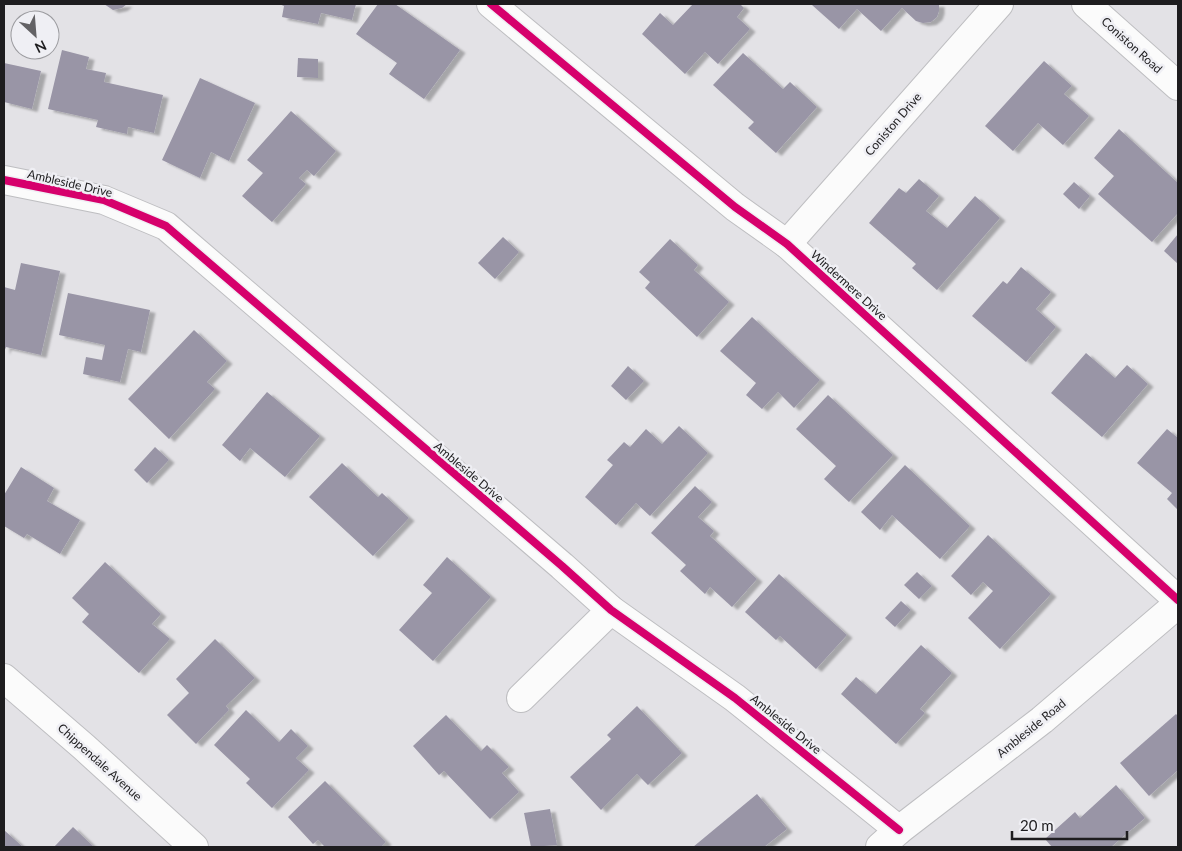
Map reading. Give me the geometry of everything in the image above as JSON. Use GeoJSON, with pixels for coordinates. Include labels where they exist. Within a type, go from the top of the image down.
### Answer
{"type":"FeatureCollection","features":[{"type":"Feature","properties":{"kind":"street","name":"Windermere Drive"},"geometry":{"type":"LineString","coordinates":[[491,4],[735,207],[787,244],[1178,602]]}},
{"type":"Feature","properties":{"kind":"street","name":"Coniston Drive"},"geometry":{"type":"LineString","coordinates":[[787,244],[999,4]]}},
{"type":"Feature","properties":{"kind":"street","name":"Coniston Road"},"geometry":{"type":"LineString","coordinates":[[1086,4],[1178,86]]}},
{"type":"Feature","properties":{"kind":"street","name":"Ambleside Drive"},"geometry":{"type":"LineString","coordinates":[[4,180],[104,200],[166,226],[611,610],[735,698],[890,838]]}},
{"type":"Feature","properties":{"kind":"street","name":"Ambleside Road"},"geometry":{"type":"LineString","coordinates":[[890,838],[1042,720],[1178,602]]}},
{"type":"Feature","properties":{"kind":"street"},"geometry":{"type":"LineString","coordinates":[[521,698],[611,610]]}},
{"type":"Feature","properties":{"kind":"street","name":"Chippendale Avenue"},"geometry":{"type":"LineString","coordinates":[[4,678],[84,747],[194,847]]}},
{"type":"Feature","properties":{"kind":"building"},"geometry":{"type":"Polygon","coordinates":[[[104,4],[127,4],[122,8],[113,10],[104,4]]]}},
{"type":"Feature","properties":{"kind":"building"},"geometry":{"type":"Polygon","coordinates":[[[279,4],[356,4],[352,20],[321,13],[318,24],[282,17],[284,6],[279,4]]]}},
{"type":"Feature","properties":{"kind":"building"},"geometry":{"type":"Polygon","coordinates":[[[378,4],[395,4],[460,50],[424,99],[389,74],[397,63],[356,34],[378,4]]]}},
{"type":"Feature","properties":{"kind":"building"},"geometry":{"type":"Polygon","coordinates":[[[693,4],[740,4],[744,8],[737,17],[750,29],[718,64],[705,52],[685,74],[642,34],[660,13],[673,25],[693,4]]]}},
{"type":"Feature","properties":{"kind":"building"},"geometry":{"type":"Polygon","coordinates":[[[939,4],[939,11],[937,17],[931,22],[923,23],[916,21],[902,8],[881,31],[857,9],[839,29],[812,5],[939,4]]]}},
{"type":"Feature","properties":{"kind":"building"},"geometry":{"type":"Polygon","coordinates":[[[62,50],[89,57],[86,69],[106,73],[104,82],[163,95],[154,133],[128,127],[127,134],[96,127],[98,120],[48,109],[62,50]]]}},
{"type":"Feature","properties":{"kind":"building"},"geometry":{"type":"Polygon","coordinates":[[[743,53],[783,89],[790,82],[817,107],[776,153],[748,128],[754,122],[713,85],[743,53]]]}},
{"type":"Feature","properties":{"kind":"building"},"geometry":{"type":"Polygon","coordinates":[[[298,58],[318,59],[318,78],[297,77],[298,58]]]}},
{"type":"Feature","properties":{"kind":"building"},"geometry":{"type":"Polygon","coordinates":[[[1044,61],[1072,86],[1064,94],[1089,116],[1063,145],[1038,123],[1013,151],[985,126],[1044,61]]]}},
{"type":"Feature","properties":{"kind":"building"},"geometry":{"type":"Polygon","coordinates":[[[4,63],[41,71],[32,109],[4,102],[4,63]]]}},
{"type":"Feature","properties":{"kind":"building"},"geometry":{"type":"Polygon","coordinates":[[[200,78],[255,103],[229,161],[211,152],[200,178],[162,160],[200,78]]]}},
{"type":"Feature","properties":{"kind":"building"},"geometry":{"type":"Polygon","coordinates":[[[291,111],[336,151],[314,176],[307,170],[299,178],[306,184],[272,222],[242,196],[263,173],[247,160],[291,111]]]}},
{"type":"Feature","properties":{"kind":"building"},"geometry":{"type":"Polygon","coordinates":[[[1119,129],[1178,183],[1178,213],[1152,242],[1098,194],[1114,176],[1094,158],[1119,129]]]}},
{"type":"Feature","properties":{"kind":"building"},"geometry":{"type":"Polygon","coordinates":[[[919,179],[939,196],[926,211],[947,228],[975,196],[1000,218],[937,290],[912,268],[916,264],[869,223],[899,188],[906,193],[919,179]]]}},
{"type":"Feature","properties":{"kind":"building"},"geometry":{"type":"Polygon","coordinates":[[[1074,182],[1090,196],[1079,209],[1063,194],[1074,182]]]}},
{"type":"Feature","properties":{"kind":"building"},"geometry":{"type":"Polygon","coordinates":[[[1178,234],[1178,264],[1164,251],[1178,234]]]}},
{"type":"Feature","properties":{"kind":"building"},"geometry":{"type":"Polygon","coordinates":[[[503,237],[519,252],[495,279],[478,263],[503,237]]]}},
{"type":"Feature","properties":{"kind":"building"},"geometry":{"type":"Polygon","coordinates":[[[670,239],[698,265],[694,270],[729,302],[697,337],[645,288],[650,282],[639,272],[670,239]]]}},
{"type":"Feature","properties":{"kind":"building"},"geometry":{"type":"Polygon","coordinates":[[[21,263],[60,271],[41,355],[6,347],[4,352],[4,287],[15,290],[21,263]]]}},
{"type":"Feature","properties":{"kind":"building"},"geometry":{"type":"Polygon","coordinates":[[[1021,267],[1051,292],[1036,309],[1056,327],[1026,362],[972,316],[1003,281],[1007,284],[1021,267]]]}},
{"type":"Feature","properties":{"kind":"building"},"geometry":{"type":"Polygon","coordinates":[[[68,293],[150,310],[141,352],[128,349],[120,382],[83,374],[86,357],[102,360],[105,345],[59,335],[68,293]]]}},
{"type":"Feature","properties":{"kind":"building"},"geometry":{"type":"Polygon","coordinates":[[[752,317],[820,380],[794,408],[778,392],[762,409],[746,395],[756,383],[720,351],[752,317]]]}},
{"type":"Feature","properties":{"kind":"building"},"geometry":{"type":"Polygon","coordinates":[[[194,330],[227,361],[207,382],[215,389],[169,439],[128,399],[194,330]]]}},
{"type":"Feature","properties":{"kind":"building"},"geometry":{"type":"Polygon","coordinates":[[[1086,353],[1115,378],[1127,365],[1148,384],[1102,437],[1051,393],[1086,353]]]}},
{"type":"Feature","properties":{"kind":"building"},"geometry":{"type":"Polygon","coordinates":[[[628,366],[644,381],[626,400],[611,386],[628,366]]]}},
{"type":"Feature","properties":{"kind":"building"},"geometry":{"type":"Polygon","coordinates":[[[267,392],[320,436],[285,477],[250,448],[240,461],[222,445],[267,392]]]}},
{"type":"Feature","properties":{"kind":"building"},"geometry":{"type":"Polygon","coordinates":[[[828,395],[893,455],[849,502],[824,479],[836,466],[796,429],[828,395]]]}},
{"type":"Feature","properties":{"kind":"building"},"geometry":{"type":"Polygon","coordinates":[[[679,426],[708,453],[650,516],[636,503],[616,525],[585,497],[613,465],[607,460],[624,442],[630,447],[646,429],[662,444],[679,426]]]}},
{"type":"Feature","properties":{"kind":"building"},"geometry":{"type":"Polygon","coordinates":[[[1167,429],[1178,438],[1178,510],[1167,499],[1172,493],[1137,463],[1167,429]]]}},
{"type":"Feature","properties":{"kind":"building"},"geometry":{"type":"Polygon","coordinates":[[[155,447],[169,460],[147,483],[134,470],[155,447]]]}},
{"type":"Feature","properties":{"kind":"building"},"geometry":{"type":"Polygon","coordinates":[[[342,463],[378,497],[382,493],[409,518],[373,556],[309,497],[342,463]]]}},
{"type":"Feature","properties":{"kind":"building"},"geometry":{"type":"Polygon","coordinates":[[[905,465],[970,526],[940,559],[892,515],[880,530],[861,512],[905,465]]]}},
{"type":"Feature","properties":{"kind":"building"},"geometry":{"type":"Polygon","coordinates":[[[21,467],[54,488],[47,501],[80,520],[60,554],[27,534],[24,538],[4,526],[4,495],[21,467]]]}},
{"type":"Feature","properties":{"kind":"building"},"geometry":{"type":"Polygon","coordinates":[[[695,486],[712,502],[698,517],[714,531],[710,536],[757,579],[732,607],[710,587],[705,594],[680,571],[686,565],[651,533],[695,486]]]}},
{"type":"Feature","properties":{"kind":"building"},"geometry":{"type":"Polygon","coordinates":[[[988,535],[1051,594],[1000,649],[968,618],[993,591],[983,582],[971,595],[951,576],[988,535]]]}},
{"type":"Feature","properties":{"kind":"building"},"geometry":{"type":"Polygon","coordinates":[[[447,557],[491,597],[433,661],[399,630],[432,593],[423,585],[447,557]]]}},
{"type":"Feature","properties":{"kind":"building"},"geometry":{"type":"Polygon","coordinates":[[[105,562],[161,614],[152,624],[170,639],[139,673],[82,622],[89,614],[72,598],[105,562]]]}},
{"type":"Feature","properties":{"kind":"building"},"geometry":{"type":"Polygon","coordinates":[[[917,572],[932,586],[919,599],[904,585],[917,572]]]}},
{"type":"Feature","properties":{"kind":"building"},"geometry":{"type":"Polygon","coordinates":[[[779,574],[847,635],[816,669],[780,636],[776,640],[745,612],[779,574]]]}},
{"type":"Feature","properties":{"kind":"building"},"geometry":{"type":"Polygon","coordinates":[[[901,601],[911,610],[895,627],[885,618],[901,601]]]}},
{"type":"Feature","properties":{"kind":"building"},"geometry":{"type":"Polygon","coordinates":[[[215,639],[255,678],[226,706],[229,710],[196,744],[167,715],[189,693],[176,679],[215,639]]]}},
{"type":"Feature","properties":{"kind":"building"},"geometry":{"type":"Polygon","coordinates":[[[921,645],[952,673],[920,709],[925,713],[896,744],[841,694],[856,677],[876,694],[921,645]]]}},
{"type":"Feature","properties":{"kind":"building"},"geometry":{"type":"Polygon","coordinates":[[[637,706],[682,753],[648,785],[637,774],[601,810],[570,777],[611,739],[607,735],[637,706]]]}},
{"type":"Feature","properties":{"kind":"building"},"geometry":{"type":"Polygon","coordinates":[[[246,710],[279,742],[291,729],[308,746],[296,758],[309,770],[272,808],[246,783],[250,779],[214,745],[246,710]]]}},
{"type":"Feature","properties":{"kind":"building"},"geometry":{"type":"Polygon","coordinates":[[[1176,714],[1178,716],[1178,770],[1149,796],[1120,763],[1176,714]]]}},
{"type":"Feature","properties":{"kind":"building"},"geometry":{"type":"Polygon","coordinates":[[[446,715],[481,751],[487,745],[509,767],[502,773],[519,792],[490,819],[444,771],[439,775],[413,746],[446,715]]]}},
{"type":"Feature","properties":{"kind":"building"},"geometry":{"type":"Polygon","coordinates":[[[325,781],[386,842],[381,847],[325,847],[318,840],[313,844],[288,817],[325,781]]]}},
{"type":"Feature","properties":{"kind":"building"},"geometry":{"type":"Polygon","coordinates":[[[1116,785],[1145,818],[1111,847],[1052,847],[1045,839],[1075,812],[1080,818],[1116,785]]]}},
{"type":"Feature","properties":{"kind":"building"},"geometry":{"type":"Polygon","coordinates":[[[757,794],[787,829],[764,847],[693,847],[757,794]]]}},
{"type":"Feature","properties":{"kind":"building"},"geometry":{"type":"Polygon","coordinates":[[[550,809],[557,845],[531,847],[524,813],[550,809]]]}},
{"type":"Feature","properties":{"kind":"building"},"geometry":{"type":"Polygon","coordinates":[[[73,827],[94,847],[54,847],[73,827]]]}},
{"type":"Feature","properties":{"kind":"building"},"geometry":{"type":"Polygon","coordinates":[[[4,830],[23,847],[4,847],[4,830]]]}},
{"type":"Feature","properties":{"kind":"cycle path"},"geometry":{"type":"LineString","coordinates":[[491,4],[735,207],[787,244],[1178,600]]}},
{"type":"Feature","properties":{"kind":"cycle path"},"geometry":{"type":"LineString","coordinates":[[4,180],[104,200],[166,226],[611,610],[735,698],[899,830]]}}]}
